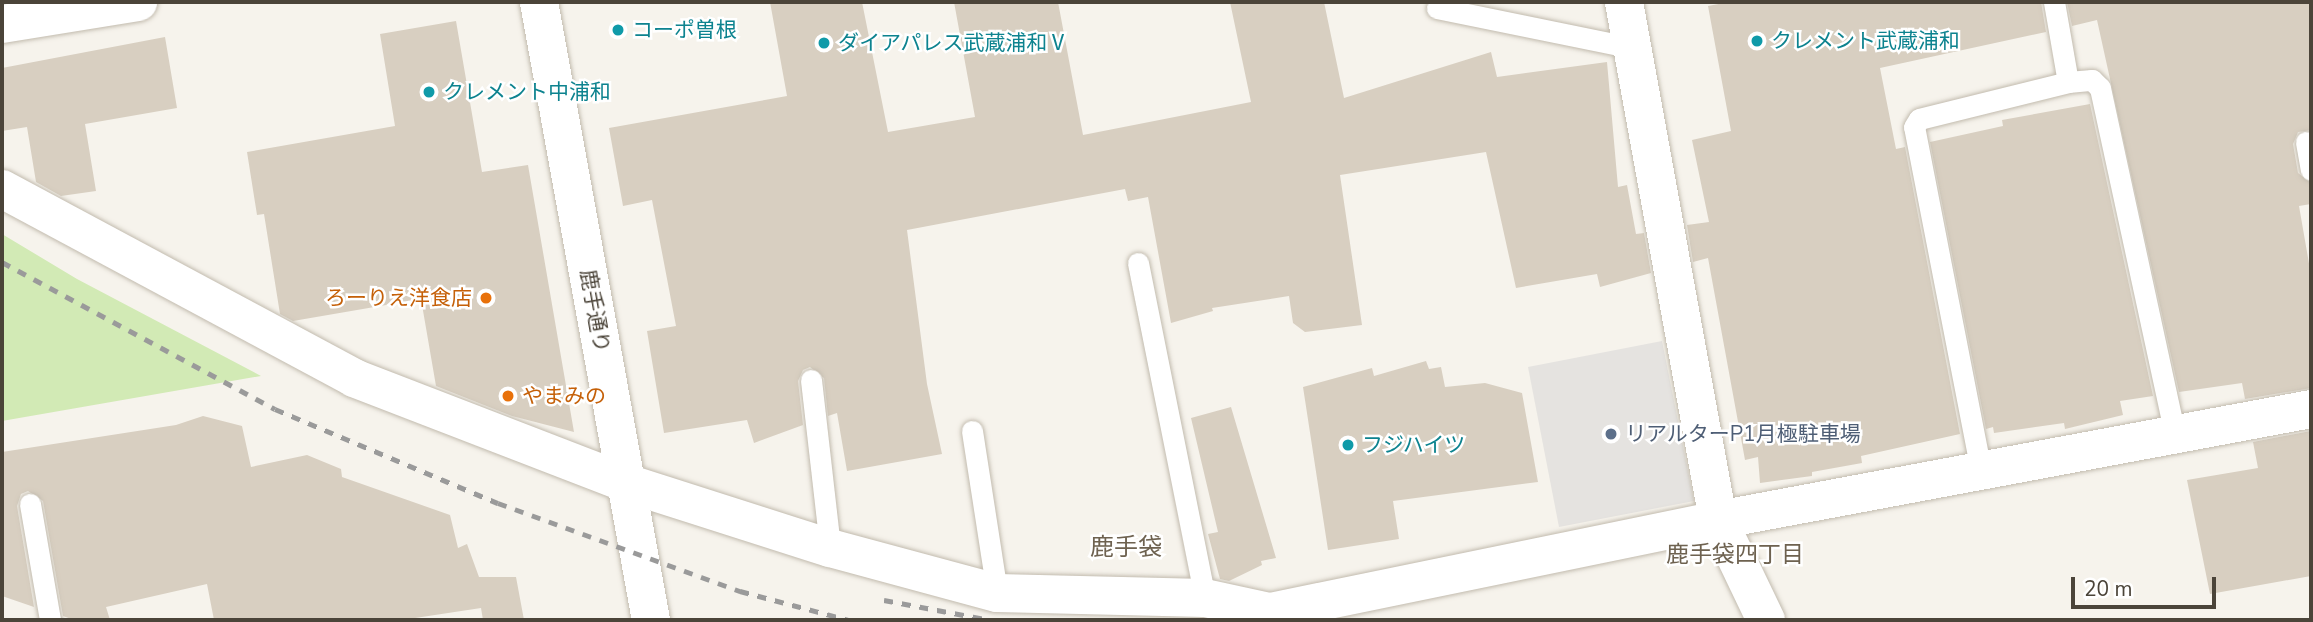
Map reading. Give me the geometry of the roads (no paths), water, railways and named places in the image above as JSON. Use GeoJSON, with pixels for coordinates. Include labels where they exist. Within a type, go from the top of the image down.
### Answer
{"type":"FeatureCollection","features":[{"type":"Feature","properties":{"kind":"street"},"geometry":{"type":"LineString","coordinates":[[2,21],[138,2]]}},
{"type":"Feature","properties":{"kind":"street","name":"鹿手通り"},"geometry":{"type":"LineString","coordinates":[[539,2],[651,620]]}},
{"type":"Feature","properties":{"kind":"street"},"geometry":{"type":"LineString","coordinates":[[1624,2],[1718,520],[1766,620]]}},
{"type":"Feature","properties":{"kind":"street"},"geometry":{"type":"LineString","coordinates":[[2,189],[354,378],[626,483],[830,548],[997,593],[1205,598],[1270,611],[1718,520],[2311,409]]}},
{"type":"Feature","properties":{"kind":"lane"},"geometry":{"type":"LineString","coordinates":[[2054,2],[2068,82]]}},
{"type":"Feature","properties":{"kind":"lane"},"geometry":{"type":"LineString","coordinates":[[1437,8],[1633,48]]}},
{"type":"Feature","properties":{"kind":"lane"},"geometry":{"type":"LineString","coordinates":[[1981,471],[1914,127],[1919,119],[2068,82],[2092,80],[2100,88],[2175,436]]}},
{"type":"Feature","properties":{"kind":"lane"},"geometry":{"type":"LineString","coordinates":[[2306,142],[2311,170]]}},
{"type":"Feature","properties":{"kind":"lane"},"geometry":{"type":"LineString","coordinates":[[1138,262],[1205,598]]}},
{"type":"Feature","properties":{"kind":"lane"},"geometry":{"type":"LineString","coordinates":[[811,380],[830,548]]}},
{"type":"Feature","properties":{"kind":"lane"},"geometry":{"type":"LineString","coordinates":[[972,431],[997,593]]}},
{"type":"Feature","properties":{"kind":"lane"},"geometry":{"type":"LineString","coordinates":[[30,504],[50,620]]}},
{"type":"Feature","properties":{"kind":"railway"},"geometry":{"type":"LineString","coordinates":[[2,262],[275,409],[498,503],[740,591],[849,620]]}},
{"type":"Feature","properties":{"kind":"railway"},"geometry":{"type":"LineString","coordinates":[[884,600],[990,620]]}},
{"type":"Feature","properties":{"kind":"place","name":"コーポ曽根"},"geometry":{"type":"Point","coordinates":[618,30]}},
{"type":"Feature","properties":{"kind":"place","name":"クレメント武蔵浦和"},"geometry":{"type":"Point","coordinates":[1757,41]}},
{"type":"Feature","properties":{"kind":"place","name":"ダイアパレス武蔵浦和Ⅴ"},"geometry":{"type":"Point","coordinates":[824,43]}},
{"type":"Feature","properties":{"kind":"place","name":"クレメント中浦和"},"geometry":{"type":"Point","coordinates":[429,92]}},
{"type":"Feature","properties":{"kind":"place","name":"ろーりえ洋食店"},"geometry":{"type":"Point","coordinates":[486,298]}},
{"type":"Feature","properties":{"kind":"place","name":"やまみの"},"geometry":{"type":"Point","coordinates":[508,396]}},
{"type":"Feature","properties":{"kind":"place","name":"リアルターP1月極駐車場"},"geometry":{"type":"Point","coordinates":[1611,434]}},
{"type":"Feature","properties":{"kind":"place","name":"フジハイツ"},"geometry":{"type":"Point","coordinates":[1348,445]}},
{"type":"Feature","properties":{"kind":"district","name":"鹿手袋"},"geometry":{"type":"Point","coordinates":[1126,548]}},
{"type":"Feature","properties":{"kind":"district","name":"鹿手袋四丁目"},"geometry":{"type":"Point","coordinates":[1735,555]}}]}
